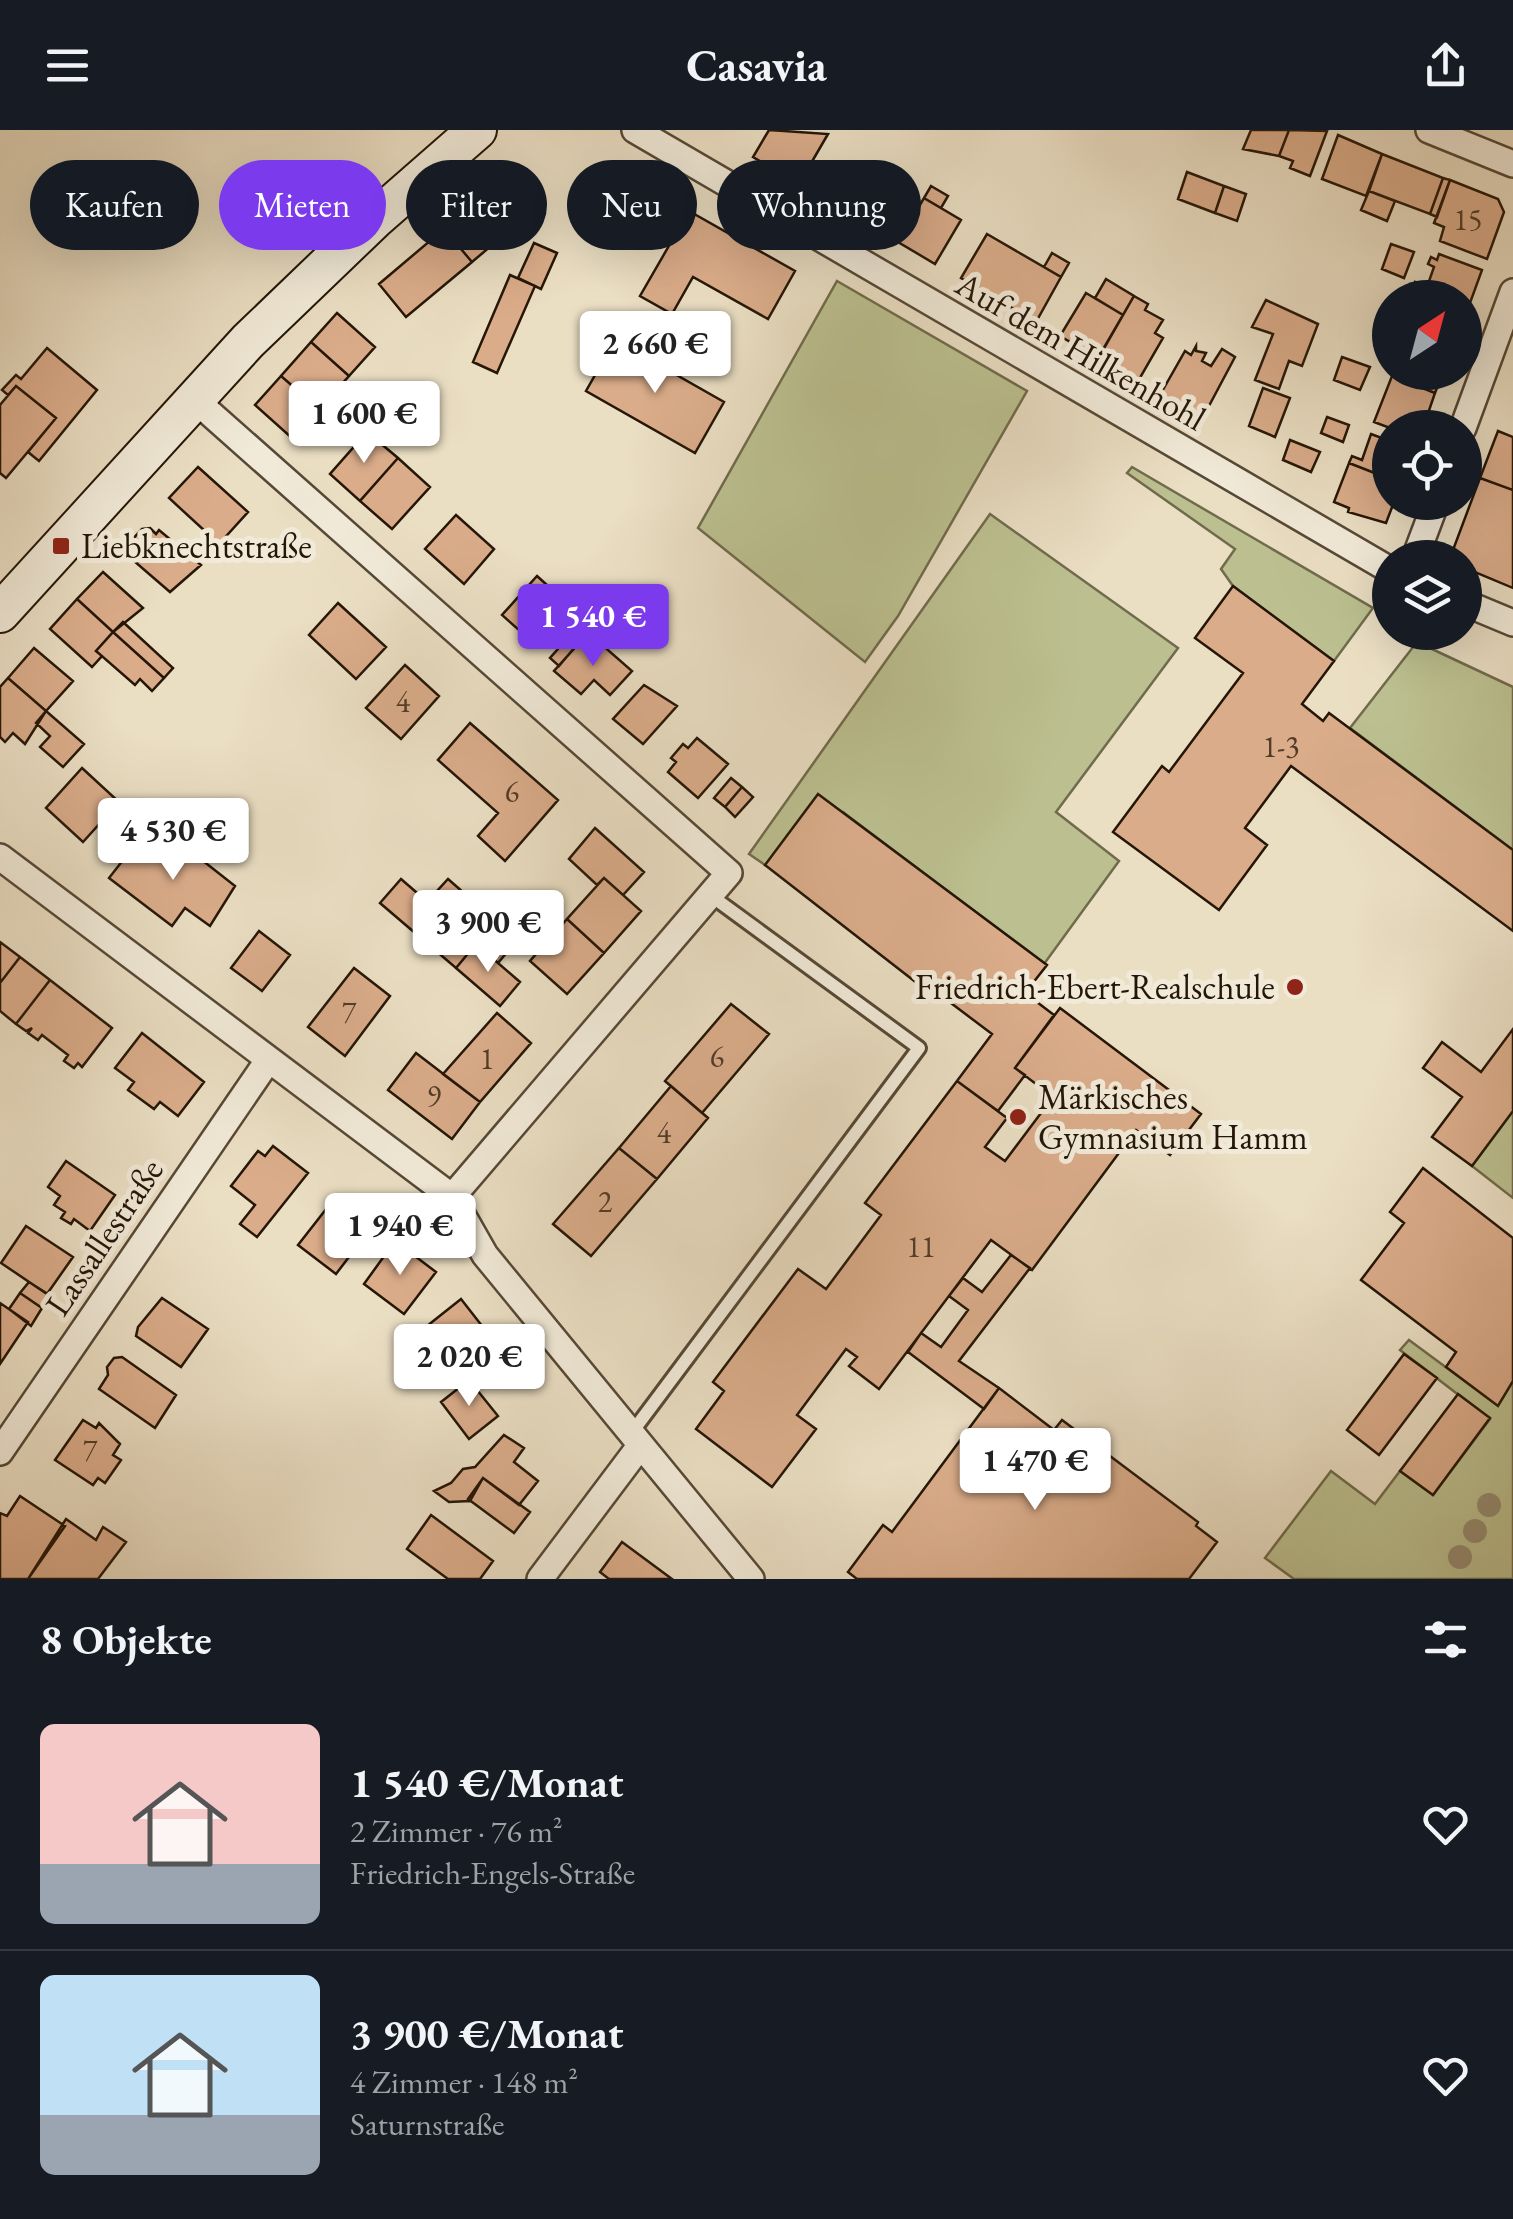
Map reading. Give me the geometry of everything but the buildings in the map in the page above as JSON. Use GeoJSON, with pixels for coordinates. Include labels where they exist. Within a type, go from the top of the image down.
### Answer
{"type":"FeatureCollection","features":[{"type":"Feature","properties":{"kind":"street"},"geometry":{"type":"LineString","coordinates":[[0,614],[194,398],[337,254],[477,130]]}},
{"type":"Feature","properties":{"kind":"street","name":"Auf dem Hilkenhohl"},"geometry":{"type":"LineString","coordinates":[[635,130],[1372,560]]}},
{"type":"Feature","properties":{"kind":"street"},"geometry":{"type":"LineString","coordinates":[[1429,130],[1513,164]]}},
{"type":"Feature","properties":{"kind":"street"},"geometry":{"type":"LineString","coordinates":[[1470,410],[1513,292]]}},
{"type":"Feature","properties":{"kind":"street"},"geometry":{"type":"LineString","coordinates":[[194,398],[729,873],[452,1197]]}},
{"type":"Feature","properties":{"kind":"street"},"geometry":{"type":"LineString","coordinates":[[1482,609],[1507,620]]}},
{"type":"Feature","properties":{"kind":"street"},"geometry":{"type":"LineString","coordinates":[[0,857],[266,1062],[452,1197],[484,1255],[752,1579]]}},
{"type":"Feature","properties":{"kind":"street","name":"Lassallestraße"},"geometry":{"type":"LineString","coordinates":[[0,1452],[266,1062]]}},
{"type":"Feature","properties":{"kind":"street"},"geometry":{"type":"LineString","coordinates":[[540,1579],[635,1441]]}},
{"type":"Feature","properties":{"kind":"lane"},"geometry":{"type":"LineString","coordinates":[[635,1441],[919,1048],[710,894]]}},
{"type":"Feature","properties":{"kind":"green space"},"geometry":{"type":"Polygon","coordinates":[[[837,281],[1027,391],[898,616],[865,662],[698,528],[837,281]]]}},
{"type":"Feature","properties":{"kind":"green space"},"geometry":{"type":"Polygon","coordinates":[[[1132,467],[1372,609],[1334,661],[1233,586],[1221,569],[1235,549],[1127,473],[1132,467]]]}},
{"type":"Feature","properties":{"kind":"green space"},"geometry":{"type":"Polygon","coordinates":[[[990,514],[1178,648],[1056,812],[1119,861],[1044,964],[843,812],[765,865],[749,854],[990,514]]]}},
{"type":"Feature","properties":{"kind":"green space"},"geometry":{"type":"Polygon","coordinates":[[[1411,650],[1434,650],[1513,687],[1513,850],[1350,728],[1411,650]]]}},
{"type":"Feature","properties":{"kind":"green space"},"geometry":{"type":"Polygon","coordinates":[[[1513,1111],[1513,1198],[1472,1166],[1513,1111]]]}},
{"type":"Feature","properties":{"kind":"green space"},"geometry":{"type":"Polygon","coordinates":[[[1409,1340],[1497,1405],[1513,1381],[1513,1579],[1294,1579],[1265,1558],[1331,1471],[1375,1504],[1400,1471],[1433,1495],[1490,1419],[1400,1350],[1409,1340]]]}},
{"type":"Feature","properties":{"kind":"place","name":"Liebknechtstraße"},"geometry":{"type":"Point","coordinates":[61,546]}},
{"type":"Feature","properties":{"kind":"place","name":"Friedrich-Ebert-Realschule"},"geometry":{"type":"Point","coordinates":[1295,987]}},
{"type":"Feature","properties":{"kind":"place","name":"Märkisches Gymnasium Hamm"},"geometry":{"type":"Point","coordinates":[1018,1117]}}]}
